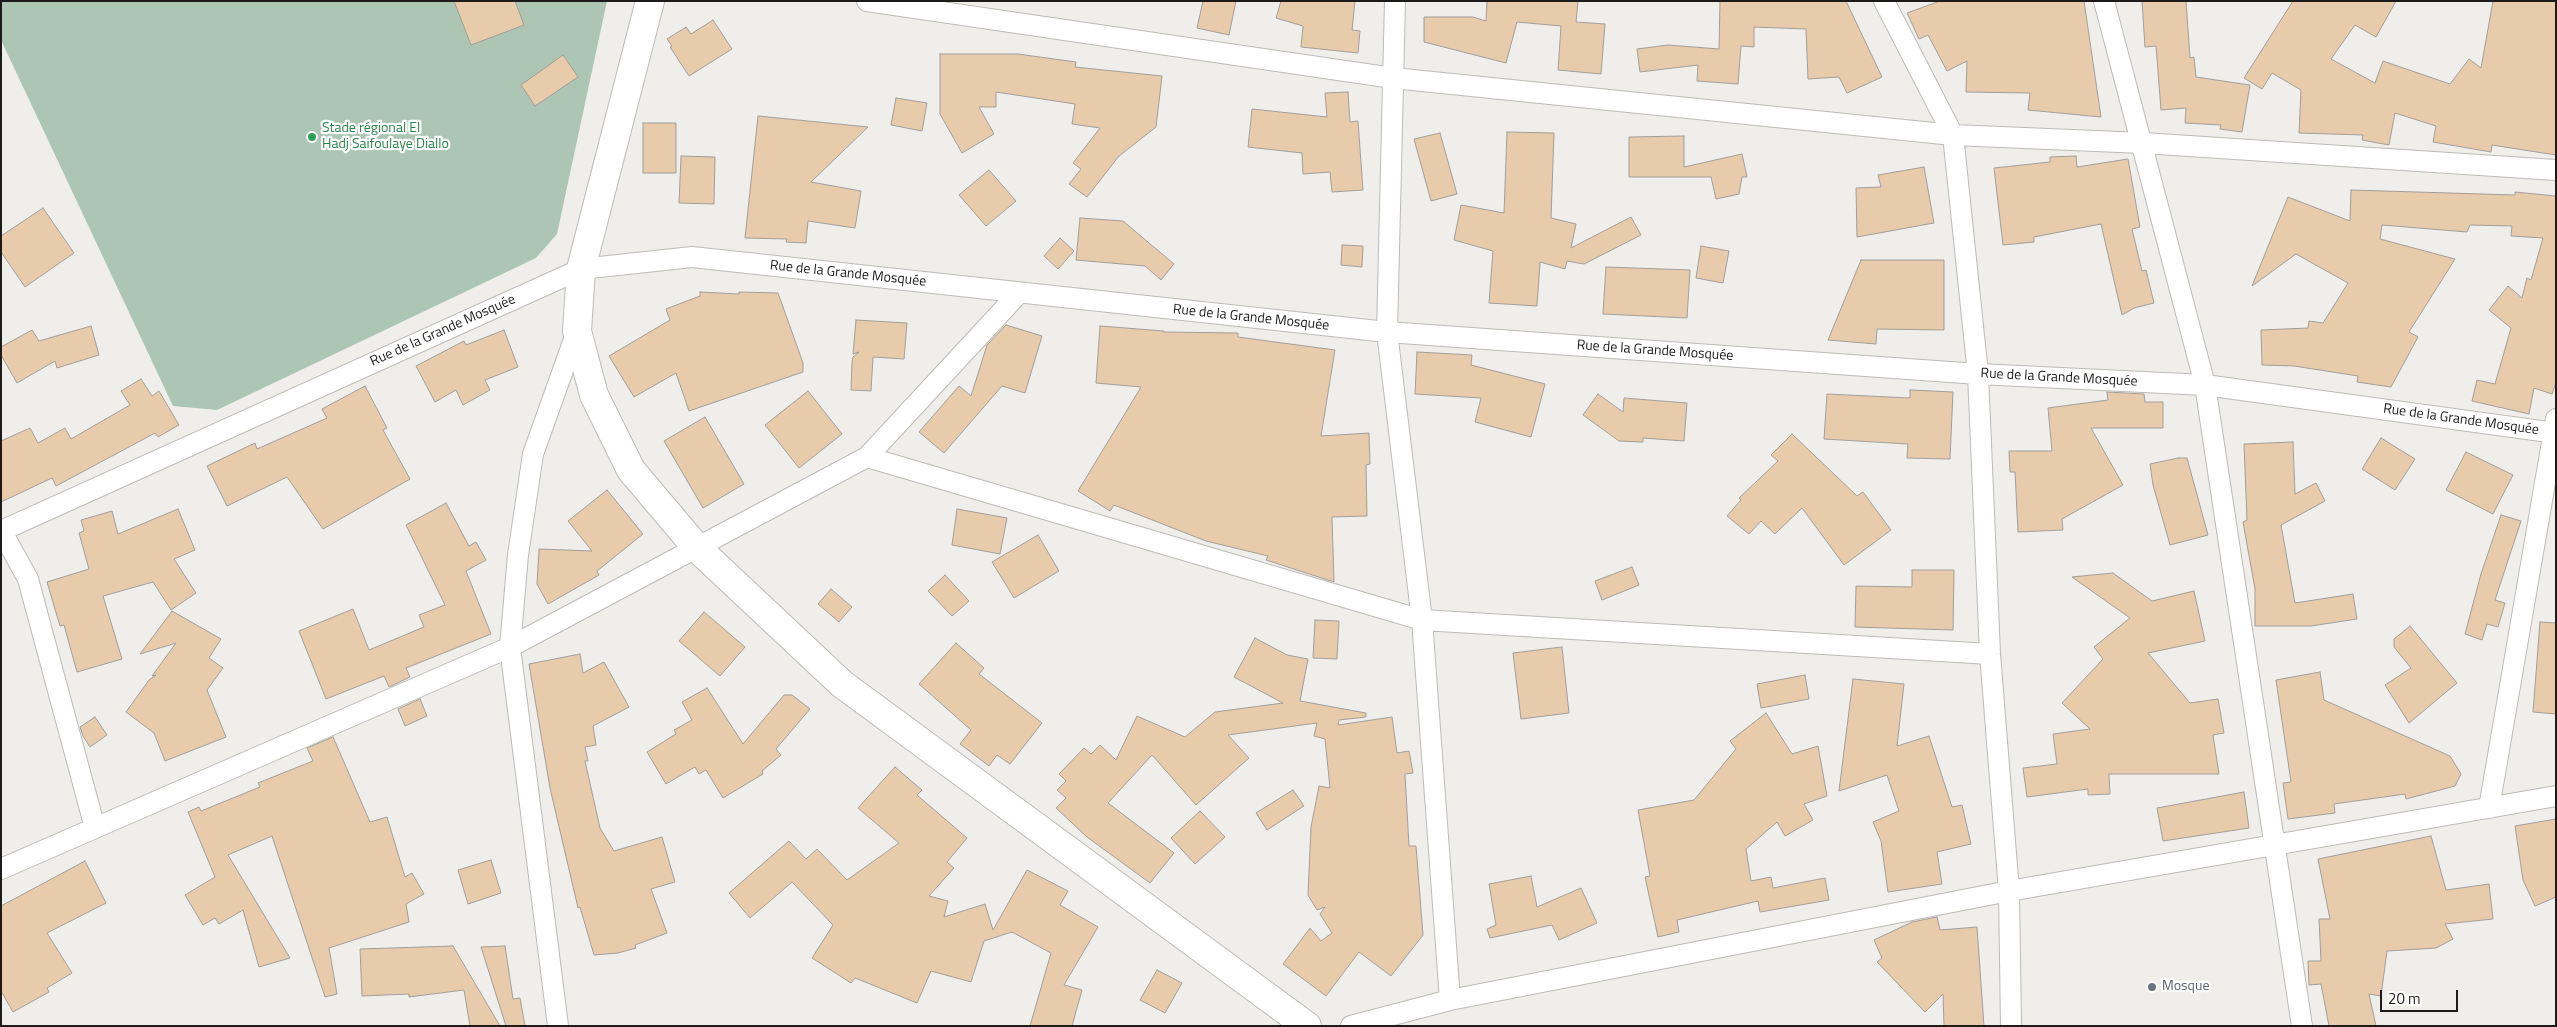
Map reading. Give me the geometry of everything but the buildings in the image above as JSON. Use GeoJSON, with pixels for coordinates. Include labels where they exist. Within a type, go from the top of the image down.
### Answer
{"type":"FeatureCollection","features":[{"type":"Feature","properties":{"kind":"street"},"geometry":{"type":"LineString","coordinates":[[558,1026],[510,648],[518,555],[532,454],[577,332],[581,269],[650,1]]}},
{"type":"Feature","properties":{"kind":"street"},"geometry":{"type":"LineString","coordinates":[[867,1],[1393,78],[1954,135],[2143,143],[2556,170]]}},
{"type":"Feature","properties":{"kind":"street"},"geometry":{"type":"LineString","coordinates":[[1395,1],[1387,332],[1422,620],[1450,1000]]}},
{"type":"Feature","properties":{"kind":"street"},"geometry":{"type":"LineString","coordinates":[[1884,1],[1954,135],[1978,374],[1990,654],[2009,891],[2011,1026]]}},
{"type":"Feature","properties":{"kind":"street"},"geometry":{"type":"LineString","coordinates":[[2104,1],[2115,51],[2143,143],[2205,385],[2302,1026]]}},
{"type":"Feature","properties":{"kind":"street","name":"Rue de la Grande Mosquée"},"geometry":{"type":"LineString","coordinates":[[1,531],[581,269],[692,257],[1387,332],[1978,374],[2205,385],[2555,428]]}},
{"type":"Feature","properties":{"kind":"street"},"geometry":{"type":"LineString","coordinates":[[1,869],[510,648],[867,457],[1019,292]]}},
{"type":"Feature","properties":{"kind":"street"},"geometry":{"type":"LineString","coordinates":[[577,332],[594,395],[632,470],[697,548],[842,684],[1307,1026]]}},
{"type":"Feature","properties":{"kind":"street"},"geometry":{"type":"LineString","coordinates":[[2489,808],[2555,428]]}},
{"type":"Feature","properties":{"kind":"street"},"geometry":{"type":"LineString","coordinates":[[867,457],[1422,620],[1990,654]]}},
{"type":"Feature","properties":{"kind":"street"},"geometry":{"type":"LineString","coordinates":[[1,531],[28,579],[95,828]]}},
{"type":"Feature","properties":{"kind":"street"},"geometry":{"type":"LineString","coordinates":[[1351,1026],[1450,1000],[2009,891],[2556,796]]}},
{"type":"Feature","properties":{"kind":"green space","name":"Stade régional El Hadj Saifoulaye Diallo"},"geometry":{"type":"Polygon","coordinates":[[[1,1],[607,1],[557,234],[536,258],[217,410],[173,406],[1,40],[1,1]]]}},
{"type":"Feature","properties":{"kind":"place","name":"Stade régional El Hadj Saifoulaye Diallo"},"geometry":{"type":"Point","coordinates":[312,137]}},
{"type":"Feature","properties":{"kind":"place","name":"Mosque"},"geometry":{"type":"Point","coordinates":[2152,987]}}]}
